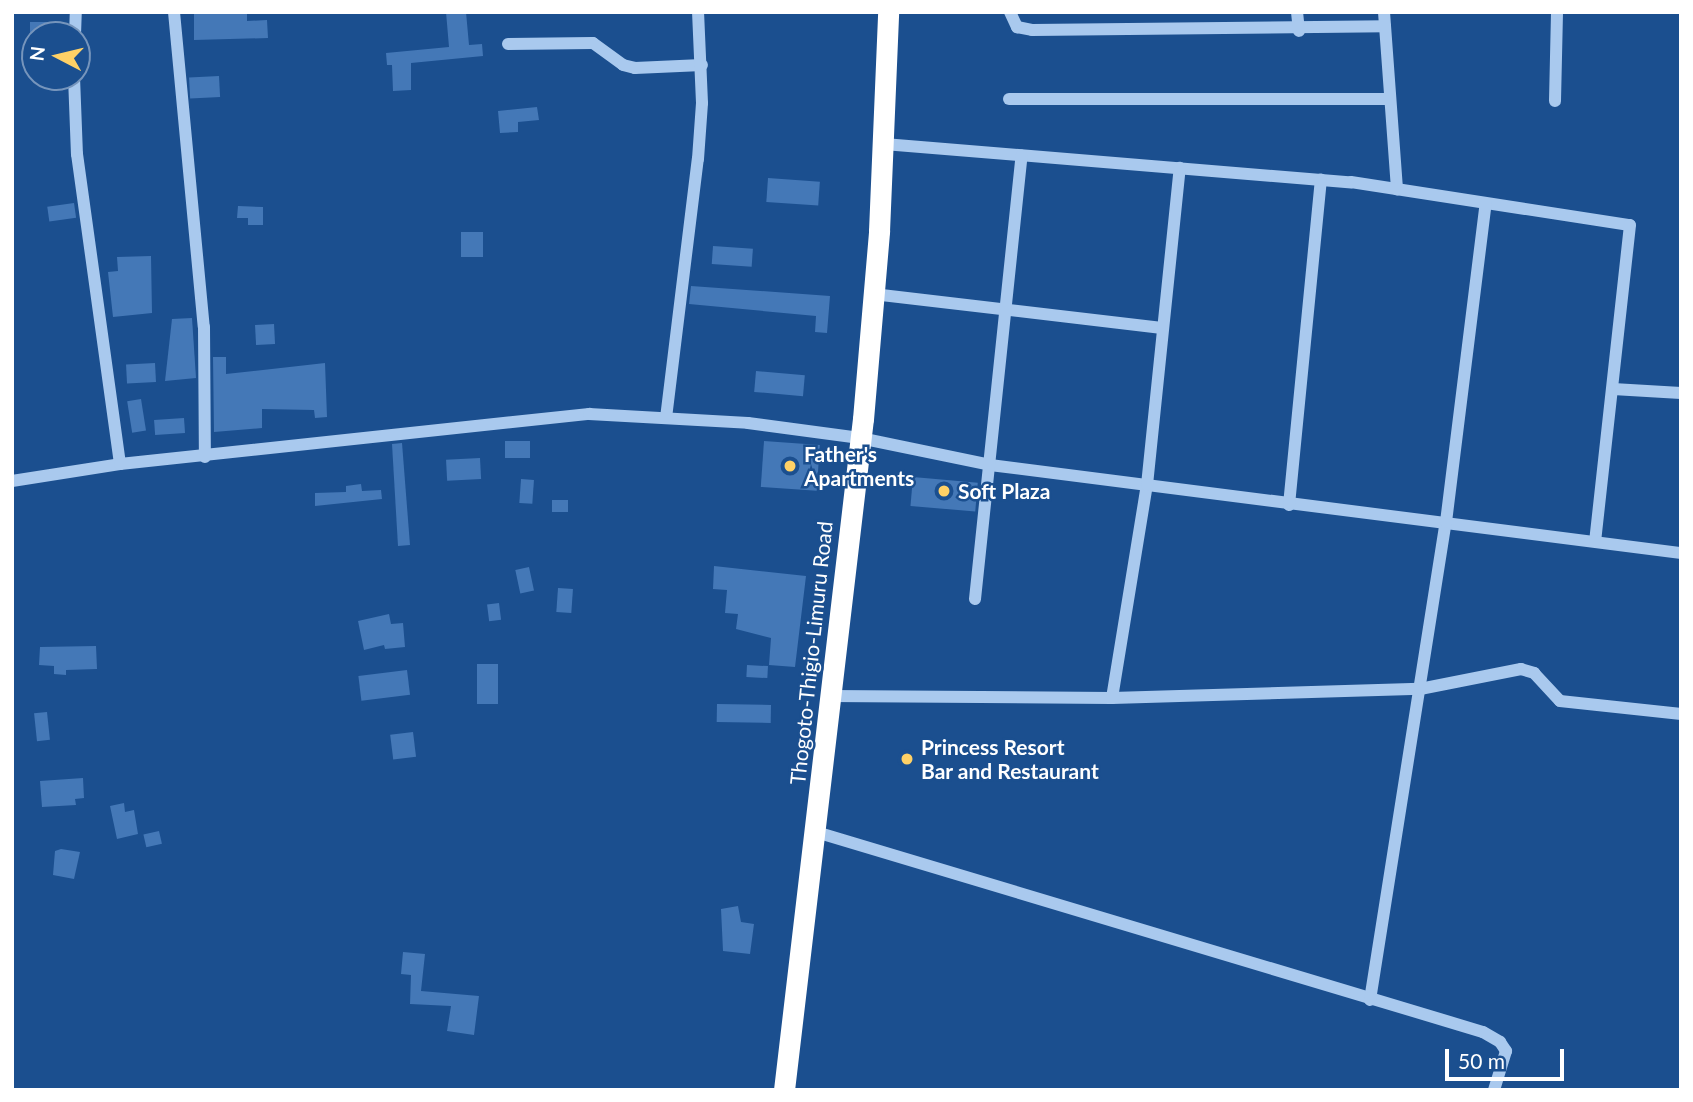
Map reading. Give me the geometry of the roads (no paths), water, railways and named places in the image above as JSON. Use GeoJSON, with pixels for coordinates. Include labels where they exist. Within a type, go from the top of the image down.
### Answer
{"type":"FeatureCollection","features":[{"type":"Feature","properties":{"kind":"highway","name":"Thogoto-Thigio-Limuru Road"},"geometry":{"type":"LineString","coordinates":[[784,1090],[860,438],[884,144],[888,12]]}},
{"type":"Feature","properties":{"kind":"street"},"geometry":{"type":"LineString","coordinates":[[174,12],[204,327],[205,457]]}},
{"type":"Feature","properties":{"kind":"street"},"geometry":{"type":"LineString","coordinates":[[666,418],[698,159],[702,65],[698,12]]}},
{"type":"Feature","properties":{"kind":"street"},"geometry":{"type":"LineString","coordinates":[[1010,12],[1017,27],[1032,30],[1298,31],[1385,26]]}},
{"type":"Feature","properties":{"kind":"street"},"geometry":{"type":"LineString","coordinates":[[1297,12],[1298,31]]}},
{"type":"Feature","properties":{"kind":"street"},"geometry":{"type":"LineString","coordinates":[[1384,12],[1397,190]]}},
{"type":"Feature","properties":{"kind":"street"},"geometry":{"type":"LineString","coordinates":[[1555,101],[1557,12]]}},
{"type":"Feature","properties":{"kind":"street"},"geometry":{"type":"LineString","coordinates":[[508,44],[593,43],[622,65],[635,68],[702,65]]}},
{"type":"Feature","properties":{"kind":"street"},"geometry":{"type":"LineString","coordinates":[[75,91],[78,154],[120,464]]}},
{"type":"Feature","properties":{"kind":"street"},"geometry":{"type":"LineString","coordinates":[[1009,99],[1390,99]]}},
{"type":"Feature","properties":{"kind":"street"},"geometry":{"type":"LineString","coordinates":[[884,144],[1321,180],[1630,225],[1595,541]]}},
{"type":"Feature","properties":{"kind":"street"},"geometry":{"type":"LineString","coordinates":[[975,599],[1022,155]]}},
{"type":"Feature","properties":{"kind":"street"},"geometry":{"type":"LineString","coordinates":[[1112,698],[1147,485],[1180,168]]}},
{"type":"Feature","properties":{"kind":"street"},"geometry":{"type":"LineString","coordinates":[[1289,505],[1321,180]]}},
{"type":"Feature","properties":{"kind":"street"},"geometry":{"type":"LineString","coordinates":[[1370,1000],[1446,522],[1486,203]]}},
{"type":"Feature","properties":{"kind":"street"},"geometry":{"type":"LineString","coordinates":[[873,295],[1162,328]]}},
{"type":"Feature","properties":{"kind":"street"},"geometry":{"type":"LineString","coordinates":[[1613,389],[1681,393]]}},
{"type":"Feature","properties":{"kind":"street"},"geometry":{"type":"LineString","coordinates":[[12,481],[120,464],[205,457],[550,415],[666,418],[860,438],[989,465],[1681,553]]}},
{"type":"Feature","properties":{"kind":"street"},"geometry":{"type":"LineString","coordinates":[[829,696],[1112,698],[1420,689],[1521,669],[1534,673],[1560,701],[1681,714]]}},
{"type":"Feature","properties":{"kind":"street"},"geometry":{"type":"LineString","coordinates":[[816,832],[1483,1032],[1500,1042],[1506,1056],[1494,1090]]}},
{"type":"Feature","properties":{"kind":"place","name":"Father's Apartments"},"geometry":{"type":"Point","coordinates":[790,466]}},
{"type":"Feature","properties":{"kind":"place","name":"Soft Plaza"},"geometry":{"type":"Point","coordinates":[944,491]}},
{"type":"Feature","properties":{"kind":"place","name":"Princess Resort Bar and Restaurant"},"geometry":{"type":"Point","coordinates":[907,759]}}]}
